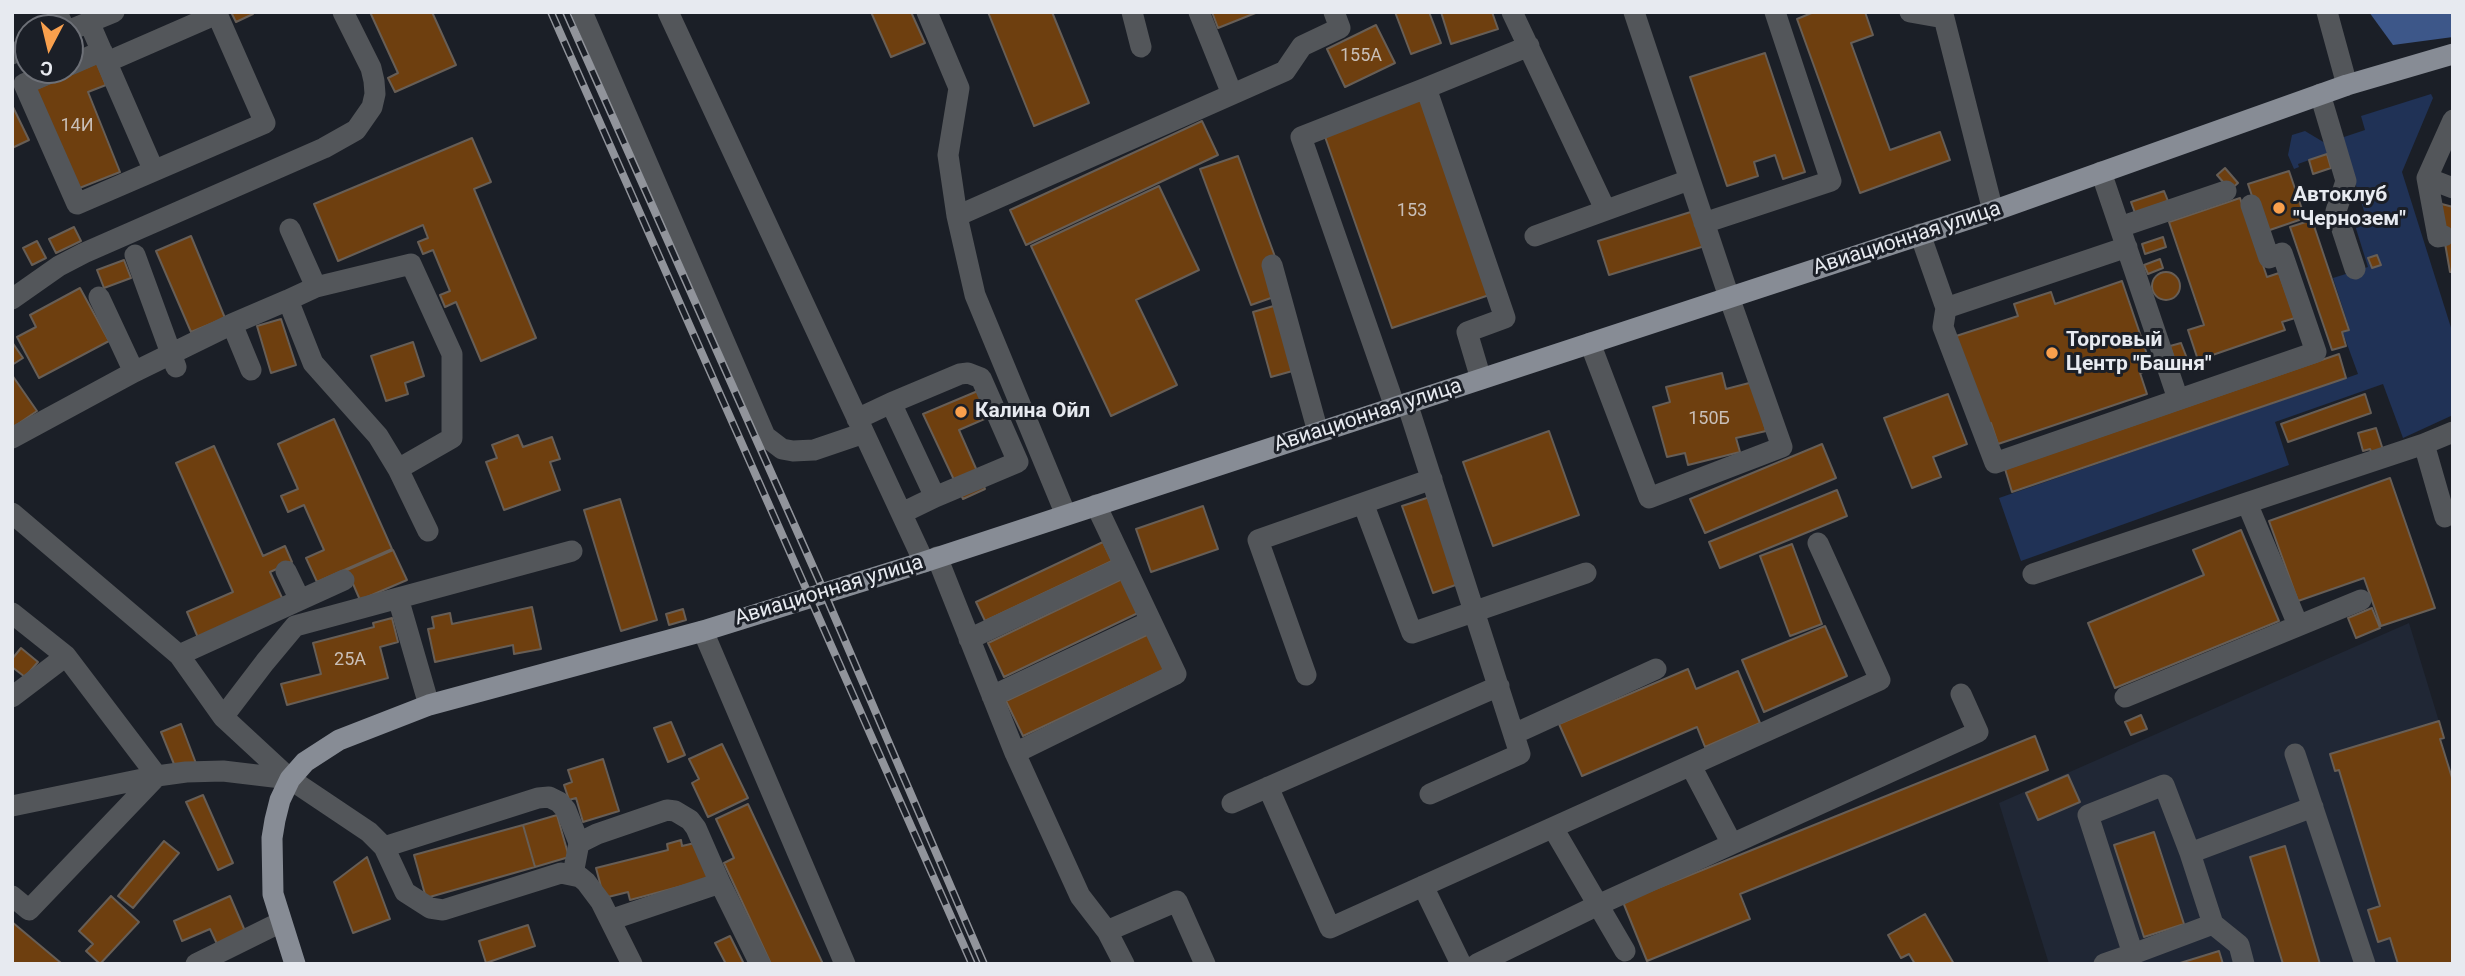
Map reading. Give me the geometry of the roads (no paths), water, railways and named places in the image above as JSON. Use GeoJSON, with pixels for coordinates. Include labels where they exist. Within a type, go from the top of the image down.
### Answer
{"type":"FeatureCollection","features":[{"type":"Feature","properties":{"kind":"main road","name":"Авиационная улица"},"geometry":{"type":"LineString","coordinates":[[290,779],[305,762],[339,740],[429,705],[703,631],[930,560],[1993,211],[2347,85],[2453,54]]}},
{"type":"Feature","properties":{"kind":"main road"},"geometry":{"type":"LineString","coordinates":[[290,779],[280,800],[272,838],[273,894],[295,964]]}},
{"type":"Feature","properties":{"kind":"street"},"geometry":{"type":"LineString","coordinates":[[84,24],[114,12]]}},
{"type":"Feature","properties":{"kind":"street"},"geometry":{"type":"LineString","coordinates":[[12,299],[59,265],[324,148],[356,130],[372,107],[374,81],[371,68],[343,12]]}},
{"type":"Feature","properties":{"kind":"street"},"geometry":{"type":"LineString","coordinates":[[582,12],[765,436],[782,449],[814,450],[861,426],[891,403],[960,373],[981,378],[1018,462],[902,513]]}},
{"type":"Feature","properties":{"kind":"street"},"geometry":{"type":"LineString","coordinates":[[668,12],[902,513],[930,560],[969,639],[1015,753],[1080,896],[1107,931],[1124,964]]}},
{"type":"Feature","properties":{"kind":"street"},"geometry":{"type":"LineString","coordinates":[[927,12],[958,88],[948,155],[957,216],[975,295],[1066,515]]}},
{"type":"Feature","properties":{"kind":"street"},"geometry":{"type":"LineString","coordinates":[[1132,12],[1141,47]]}},
{"type":"Feature","properties":{"kind":"street"},"geometry":{"type":"LineString","coordinates":[[1199,12],[1232,94]]}},
{"type":"Feature","properties":{"kind":"street"},"geometry":{"type":"LineString","coordinates":[[957,216],[1285,71],[1302,46],[1340,28],[1334,12]]}},
{"type":"Feature","properties":{"kind":"street"},"geometry":{"type":"LineString","coordinates":[[1512,12],[1605,209]]}},
{"type":"Feature","properties":{"kind":"street"},"geometry":{"type":"LineString","coordinates":[[1590,343],[1649,498],[1782,447],[1729,298],[1634,12]]}},
{"type":"Feature","properties":{"kind":"street"},"geometry":{"type":"LineString","coordinates":[[1704,223],[1831,181],[1775,12]]}},
{"type":"Feature","properties":{"kind":"street"},"geometry":{"type":"LineString","coordinates":[[1910,12],[1944,18],[1993,211]]}},
{"type":"Feature","properties":{"kind":"street"},"geometry":{"type":"LineString","coordinates":[[2327,12],[2347,85]]}},
{"type":"Feature","properties":{"kind":"street"},"geometry":{"type":"LineString","coordinates":[[26,84],[24,85],[77,204],[265,123],[217,14],[84,61]]}},
{"type":"Feature","properties":{"kind":"street"},"geometry":{"type":"LineString","coordinates":[[84,31],[104,56],[154,171]]}},
{"type":"Feature","properties":{"kind":"street"},"geometry":{"type":"LineString","coordinates":[[1430,794],[1520,754],[1432,479],[1401,405],[1301,137],[1529,46]]}},
{"type":"Feature","properties":{"kind":"street"},"geometry":{"type":"LineString","coordinates":[[1426,88],[1504,317],[1467,332],[1481,379]]}},
{"type":"Feature","properties":{"kind":"street"},"geometry":{"type":"LineString","coordinates":[[2320,94],[2346,181],[2336,211],[2355,269]]}},
{"type":"Feature","properties":{"kind":"street"},"geometry":{"type":"LineString","coordinates":[[2444,236],[2438,237],[2427,178],[2453,120]]}},
{"type":"Feature","properties":{"kind":"street"},"geometry":{"type":"LineString","coordinates":[[2101,172],[2178,398]]}},
{"type":"Feature","properties":{"kind":"street"},"geometry":{"type":"LineString","coordinates":[[2427,178],[2453,188]]}},
{"type":"Feature","properties":{"kind":"street"},"geometry":{"type":"LineString","coordinates":[[1535,236],[1689,180]]}},
{"type":"Feature","properties":{"kind":"street"},"geometry":{"type":"LineString","coordinates":[[1946,308],[2123,237],[2227,191]]}},
{"type":"Feature","properties":{"kind":"street"},"geometry":{"type":"LineString","coordinates":[[1920,234],[1946,308],[1943,327],[1995,463],[2316,352],[2283,253],[2269,258],[2251,205]]}},
{"type":"Feature","properties":{"kind":"street"},"geometry":{"type":"LineString","coordinates":[[290,229],[316,288]]}},
{"type":"Feature","properties":{"kind":"street"},"geometry":{"type":"LineString","coordinates":[[135,255],[174,360]]}},
{"type":"Feature","properties":{"kind":"street"},"geometry":{"type":"LineString","coordinates":[[12,438],[134,372],[174,360],[232,324],[316,288],[411,264],[452,354],[453,438],[398,469]]}},
{"type":"Feature","properties":{"kind":"street"},"geometry":{"type":"LineString","coordinates":[[1272,265],[1318,432]]}},
{"type":"Feature","properties":{"kind":"street"},"geometry":{"type":"LineString","coordinates":[[99,297],[134,372]]}},
{"type":"Feature","properties":{"kind":"street"},"geometry":{"type":"LineString","coordinates":[[288,300],[313,363],[378,436],[398,469],[428,531]]}},
{"type":"Feature","properties":{"kind":"street"},"geometry":{"type":"LineString","coordinates":[[232,324],[251,370]]}},
{"type":"Feature","properties":{"kind":"street"},"geometry":{"type":"LineString","coordinates":[[891,403],[935,497]]}},
{"type":"Feature","properties":{"kind":"street"},"geometry":{"type":"LineString","coordinates":[[2033,574],[2453,432]]}},
{"type":"Feature","properties":{"kind":"street"},"geometry":{"type":"LineString","coordinates":[[2424,444],[2445,517]]}},
{"type":"Feature","properties":{"kind":"street"},"geometry":{"type":"LineString","coordinates":[[1306,675],[1258,540],[1432,479]]}},
{"type":"Feature","properties":{"kind":"street"},"geometry":{"type":"LineString","coordinates":[[1363,503],[1412,633],[1586,573]]}},
{"type":"Feature","properties":{"kind":"street"},"geometry":{"type":"LineString","coordinates":[[2247,503],[2298,625]]}},
{"type":"Feature","properties":{"kind":"street"},"geometry":{"type":"LineString","coordinates":[[1015,753],[1176,674],[1097,505]]}},
{"type":"Feature","properties":{"kind":"street"},"geometry":{"type":"LineString","coordinates":[[12,513],[180,655],[223,718],[290,779],[369,832],[384,847],[405,892],[430,908],[443,910],[555,874],[573,874],[592,888],[632,964]]}},
{"type":"Feature","properties":{"kind":"street"},"geometry":{"type":"LineString","coordinates":[[1268,787],[1330,928],[1881,680],[1818,543]]}},
{"type":"Feature","properties":{"kind":"street"},"geometry":{"type":"LineString","coordinates":[[223,718],[295,626],[572,551]]}},
{"type":"Feature","properties":{"kind":"street"},"geometry":{"type":"LineString","coordinates":[[969,639],[1125,566]]}},
{"type":"Feature","properties":{"kind":"street"},"geometry":{"type":"LineString","coordinates":[[286,571],[300,600]]}},
{"type":"Feature","properties":{"kind":"street"},"geometry":{"type":"LineString","coordinates":[[180,655],[344,580]]}},
{"type":"Feature","properties":{"kind":"street"},"geometry":{"type":"LineString","coordinates":[[398,598],[429,705]]}},
{"type":"Feature","properties":{"kind":"street"},"geometry":{"type":"LineString","coordinates":[[2125,697],[2361,600]]}},
{"type":"Feature","properties":{"kind":"street"},"geometry":{"type":"LineString","coordinates":[[12,613],[66,656],[157,776]]}},
{"type":"Feature","properties":{"kind":"street"},"geometry":{"type":"LineString","coordinates":[[992,696],[1151,621]]}},
{"type":"Feature","properties":{"kind":"street"},"geometry":{"type":"LineString","coordinates":[[703,631],[845,964]]}},
{"type":"Feature","properties":{"kind":"street"},"geometry":{"type":"LineString","coordinates":[[12,697],[66,656]]}},
{"type":"Feature","properties":{"kind":"street"},"geometry":{"type":"LineString","coordinates":[[1514,734],[1656,669]]}},
{"type":"Feature","properties":{"kind":"street"},"geometry":{"type":"LineString","coordinates":[[1232,803],[1499,686]]}},
{"type":"Feature","properties":{"kind":"street"},"geometry":{"type":"LineString","coordinates":[[1477,964],[1598,905],[1978,732],[1961,694]]}},
{"type":"Feature","properties":{"kind":"street"},"geometry":{"type":"LineString","coordinates":[[2295,754],[2365,964]]}},
{"type":"Feature","properties":{"kind":"street"},"geometry":{"type":"LineString","coordinates":[[1691,766],[1732,844]]}},
{"type":"Feature","properties":{"kind":"street"},"geometry":{"type":"LineString","coordinates":[[12,806],[186,772],[223,771],[290,779]]}},
{"type":"Feature","properties":{"kind":"street"},"geometry":{"type":"LineString","coordinates":[[12,896],[29,910],[157,776]]}},
{"type":"Feature","properties":{"kind":"street"},"geometry":{"type":"LineString","coordinates":[[2133,954],[2088,815],[2164,785],[2213,924],[2239,945],[2244,964]]}},
{"type":"Feature","properties":{"kind":"street"},"geometry":{"type":"LineString","coordinates":[[384,847],[549,797],[559,802],[566,810],[579,843],[573,874]]}},
{"type":"Feature","properties":{"kind":"street"},"geometry":{"type":"LineString","coordinates":[[2190,853],[2313,807]]}},
{"type":"Feature","properties":{"kind":"street"},"geometry":{"type":"LineString","coordinates":[[579,843],[659,811],[676,811],[690,820],[760,964]]}},
{"type":"Feature","properties":{"kind":"street"},"geometry":{"type":"LineString","coordinates":[[1553,828],[1625,951]]}},
{"type":"Feature","properties":{"kind":"street"},"geometry":{"type":"LineString","coordinates":[[610,920],[720,883]]}},
{"type":"Feature","properties":{"kind":"street"},"geometry":{"type":"LineString","coordinates":[[1423,886],[1461,964]]}},
{"type":"Feature","properties":{"kind":"street"},"geometry":{"type":"LineString","coordinates":[[1107,931],[1177,901],[1205,964]]}},
{"type":"Feature","properties":{"kind":"street"},"geometry":{"type":"LineString","coordinates":[[196,964],[281,922]]}},
{"type":"Feature","properties":{"kind":"street"},"geometry":{"type":"LineString","coordinates":[[2104,964],[2213,924]]}},
{"type":"Feature","properties":{"kind":"railway"},"geometry":{"type":"LineString","coordinates":[[551,12],[972,964]]}},
{"type":"Feature","properties":{"kind":"railway"},"geometry":{"type":"LineString","coordinates":[[566,12],[818,578],[984,964]]}},
{"type":"Feature","properties":{"kind":"place","name":"Автоклуб \"Чернозем\""},"geometry":{"type":"Point","coordinates":[2279,208]}},
{"type":"Feature","properties":{"kind":"place","name":"Торговый Центр \"Башня\""},"geometry":{"type":"Point","coordinates":[2052,353]}},
{"type":"Feature","properties":{"kind":"place","name":"Калина Ойл"},"geometry":{"type":"Point","coordinates":[961,412]}}]}
